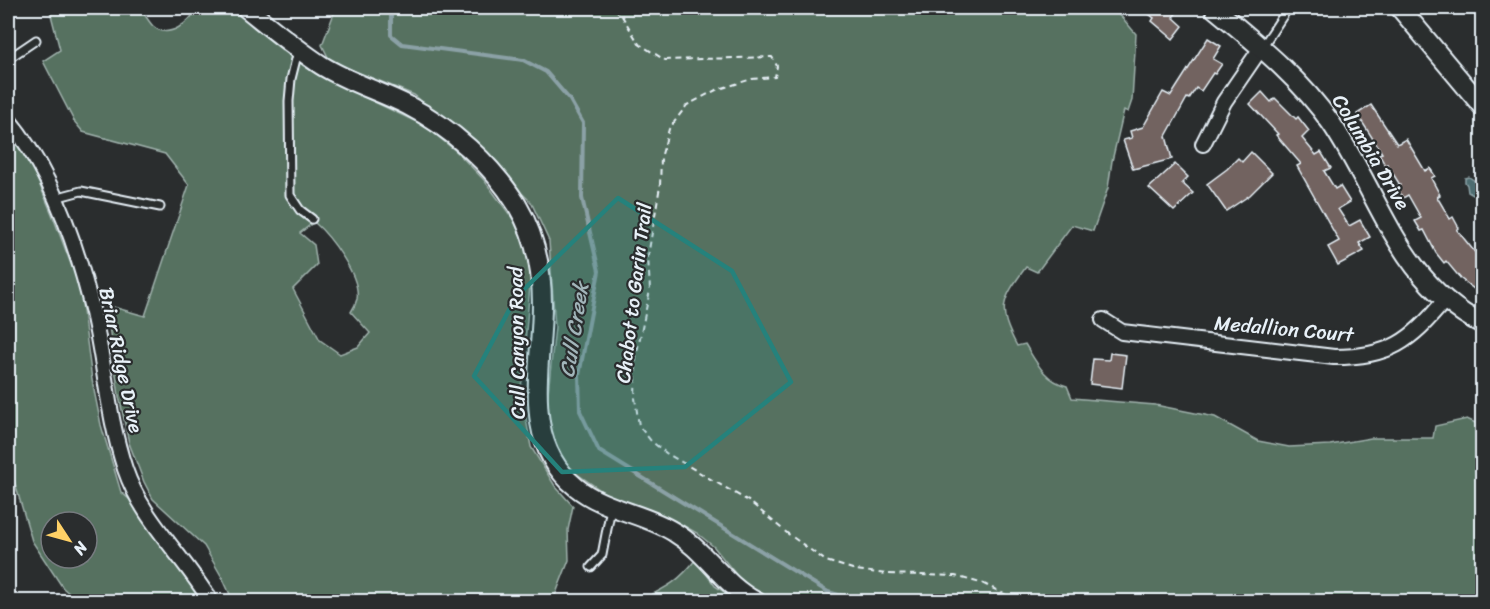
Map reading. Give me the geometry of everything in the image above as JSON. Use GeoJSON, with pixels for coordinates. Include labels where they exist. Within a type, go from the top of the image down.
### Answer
{"type":"FeatureCollection","features":[{"type":"Feature","properties":{"kind":"street","name":"Cull Canyon Road"},"geometry":{"type":"LineString","coordinates":[[246,8],[322,65],[410,106],[446,131],[486,166],[516,204],[532,237],[538,258],[542,303],[538,408],[542,440],[548,454],[570,483],[611,506],[658,523],[677,533],[688,541],[731,586],[757,602]]}},
{"type":"Feature","properties":{"kind":"street","name":"Columbia Drive"},"geometry":{"type":"LineString","coordinates":[[1214,8],[1297,81],[1325,115],[1346,147],[1417,271],[1445,300],[1482,324]]}},
{"type":"Feature","properties":{"kind":"street"},"geometry":{"type":"LineString","coordinates":[[1400,8],[1482,106]]}},
{"type":"Feature","properties":{"kind":"street"},"geometry":{"type":"LineString","coordinates":[[1203,144],[1224,102],[1261,48]]}},
{"type":"Feature","properties":{"kind":"street","name":"Briar Ridge Drive"},"geometry":{"type":"LineString","coordinates":[[8,119],[47,179],[73,243],[93,313],[113,426],[126,471],[144,511],[196,576],[211,602]]}},
{"type":"Feature","properties":{"kind":"street","name":"Medallion Court"},"geometry":{"type":"LineString","coordinates":[[1103,320],[1122,332],[1350,357],[1381,352],[1406,340],[1445,300]]}},
{"type":"Feature","properties":{"kind":"lane"},"geometry":{"type":"LineString","coordinates":[[1261,48],[1288,8]]}},
{"type":"Feature","properties":{"kind":"lane"},"geometry":{"type":"LineString","coordinates":[[8,59],[36,40]]}},
{"type":"Feature","properties":{"kind":"lane"},"geometry":{"type":"LineString","coordinates":[[299,49],[291,79],[289,101],[290,195],[300,210],[312,219]]}},
{"type":"Feature","properties":{"kind":"lane"},"geometry":{"type":"LineString","coordinates":[[55,198],[81,191],[160,207]]}},
{"type":"Feature","properties":{"kind":"lane"},"geometry":{"type":"LineString","coordinates":[[591,567],[602,555],[611,506]]}},
{"type":"Feature","properties":{"kind":"path","name":"Chabot to Garin Trail"},"geometry":{"type":"LineString","coordinates":[[614,8],[622,16],[639,44],[664,60],[771,57],[777,66],[775,76],[752,79],[716,90],[687,105],[669,129],[661,158],[660,186],[648,256],[650,290],[636,357],[635,398],[639,426],[651,441],[666,453],[750,502],[780,528],[826,561],[856,570],[886,574],[955,576],[984,584],[1020,602]]}},
{"type":"Feature","properties":{"kind":"highlighted area"},"geometry":{"type":"Polygon","coordinates":[[[618,198],[732,271],[791,382],[685,467],[562,472],[474,376],[516,297],[618,198]]]}},
{"type":"Feature","properties":{"kind":"green space"},"geometry":{"type":"Polygon","coordinates":[[[47,8],[145,8],[144,14],[152,25],[159,30],[166,31],[178,28],[198,8],[231,8],[318,75],[425,126],[457,152],[484,180],[513,219],[525,245],[531,273],[521,390],[531,447],[555,486],[573,506],[568,530],[569,560],[553,601],[233,601],[204,546],[153,499],[144,482],[129,443],[119,396],[106,305],[145,316],[189,185],[165,154],[83,132],[74,121],[43,61],[60,50],[50,11],[47,8]],[[314,222],[300,233],[314,245],[317,265],[293,289],[320,340],[340,354],[358,347],[370,333],[351,312],[357,299],[357,290],[349,268],[336,246],[314,222]]]}},
{"type":"Feature","properties":{"kind":"green space"},"geometry":{"type":"Polygon","coordinates":[[[336,8],[1114,8],[1136,34],[1132,100],[1128,112],[1124,110],[1108,188],[1093,231],[1072,225],[1037,272],[1026,267],[1011,288],[1004,313],[1017,346],[1025,344],[1042,370],[1053,380],[1067,386],[1072,398],[1155,405],[1215,417],[1258,441],[1289,447],[1330,445],[1371,438],[1433,438],[1435,426],[1467,419],[1482,426],[1482,601],[779,602],[756,593],[742,582],[714,547],[697,533],[677,522],[615,500],[567,467],[557,453],[545,422],[555,327],[549,241],[531,202],[447,122],[414,95],[330,61],[322,45],[336,8]]]}},
{"type":"Feature","properties":{"kind":"green space"},"geometry":{"type":"Polygon","coordinates":[[[8,133],[30,162],[80,288],[92,380],[101,425],[121,492],[138,507],[203,601],[78,601],[63,588],[51,570],[99,570],[99,510],[39,510],[39,552],[32,541],[8,460],[8,133]]]}},
{"type":"Feature","properties":{"kind":"green space"},"geometry":{"type":"Polygon","coordinates":[[[696,559],[715,586],[738,601],[637,602],[676,580],[696,559]]]}},
{"type":"Feature","properties":{"kind":"water"},"geometry":{"type":"Polygon","coordinates":[[[1469,177],[1479,185],[1475,188],[1476,194],[1473,195],[1468,192],[1465,182],[1465,178],[1469,177]]]}},
{"type":"Feature","properties":{"kind":"building"},"geometry":{"type":"Polygon","coordinates":[[[1141,8],[1181,8],[1173,17],[1183,26],[1173,39],[1152,21],[1154,18],[1141,8]]]}},
{"type":"Feature","properties":{"kind":"building"},"geometry":{"type":"Polygon","coordinates":[[[1208,38],[1221,46],[1213,59],[1222,64],[1201,91],[1196,88],[1189,99],[1187,98],[1166,136],[1172,159],[1133,169],[1123,140],[1132,138],[1130,131],[1143,127],[1163,92],[1171,96],[1208,38]]]}},
{"type":"Feature","properties":{"kind":"building"},"geometry":{"type":"Polygon","coordinates":[[[1262,92],[1271,102],[1275,98],[1296,119],[1298,117],[1309,131],[1302,138],[1316,155],[1321,152],[1331,168],[1324,171],[1335,189],[1340,186],[1350,202],[1338,209],[1349,226],[1360,220],[1370,237],[1359,243],[1364,251],[1338,265],[1328,247],[1339,241],[1297,166],[1301,164],[1276,135],[1278,134],[1250,104],[1262,92]]]}},
{"type":"Feature","properties":{"kind":"building"},"geometry":{"type":"Polygon","coordinates":[[[1371,105],[1397,144],[1406,139],[1425,171],[1430,168],[1435,176],[1431,178],[1440,195],[1437,197],[1450,219],[1453,217],[1459,228],[1457,230],[1482,261],[1482,292],[1461,279],[1446,261],[1444,263],[1424,230],[1421,231],[1415,221],[1421,218],[1408,195],[1403,198],[1396,187],[1400,185],[1387,164],[1385,165],[1379,154],[1382,153],[1357,114],[1371,105]]]}},
{"type":"Feature","properties":{"kind":"building"},"geometry":{"type":"Polygon","coordinates":[[[1251,152],[1272,173],[1250,195],[1226,211],[1207,184],[1238,158],[1242,162],[1251,152]]]}},
{"type":"Feature","properties":{"kind":"building"},"geometry":{"type":"Polygon","coordinates":[[[1175,164],[1188,177],[1182,183],[1193,193],[1174,211],[1149,188],[1175,164]]]}},
{"type":"Feature","properties":{"kind":"building"},"geometry":{"type":"Polygon","coordinates":[[[1110,353],[1126,355],[1122,388],[1090,384],[1093,359],[1109,360],[1110,353]]]}},
{"type":"Feature","properties":{"kind":"waterway","name":"Cull Creek"},"geometry":{"type":"LineString","coordinates":[[391,8],[391,35],[402,44],[523,60],[546,72],[570,100],[583,123],[582,198],[599,271],[579,375],[580,411],[599,451],[828,592],[863,602]]}}]}
